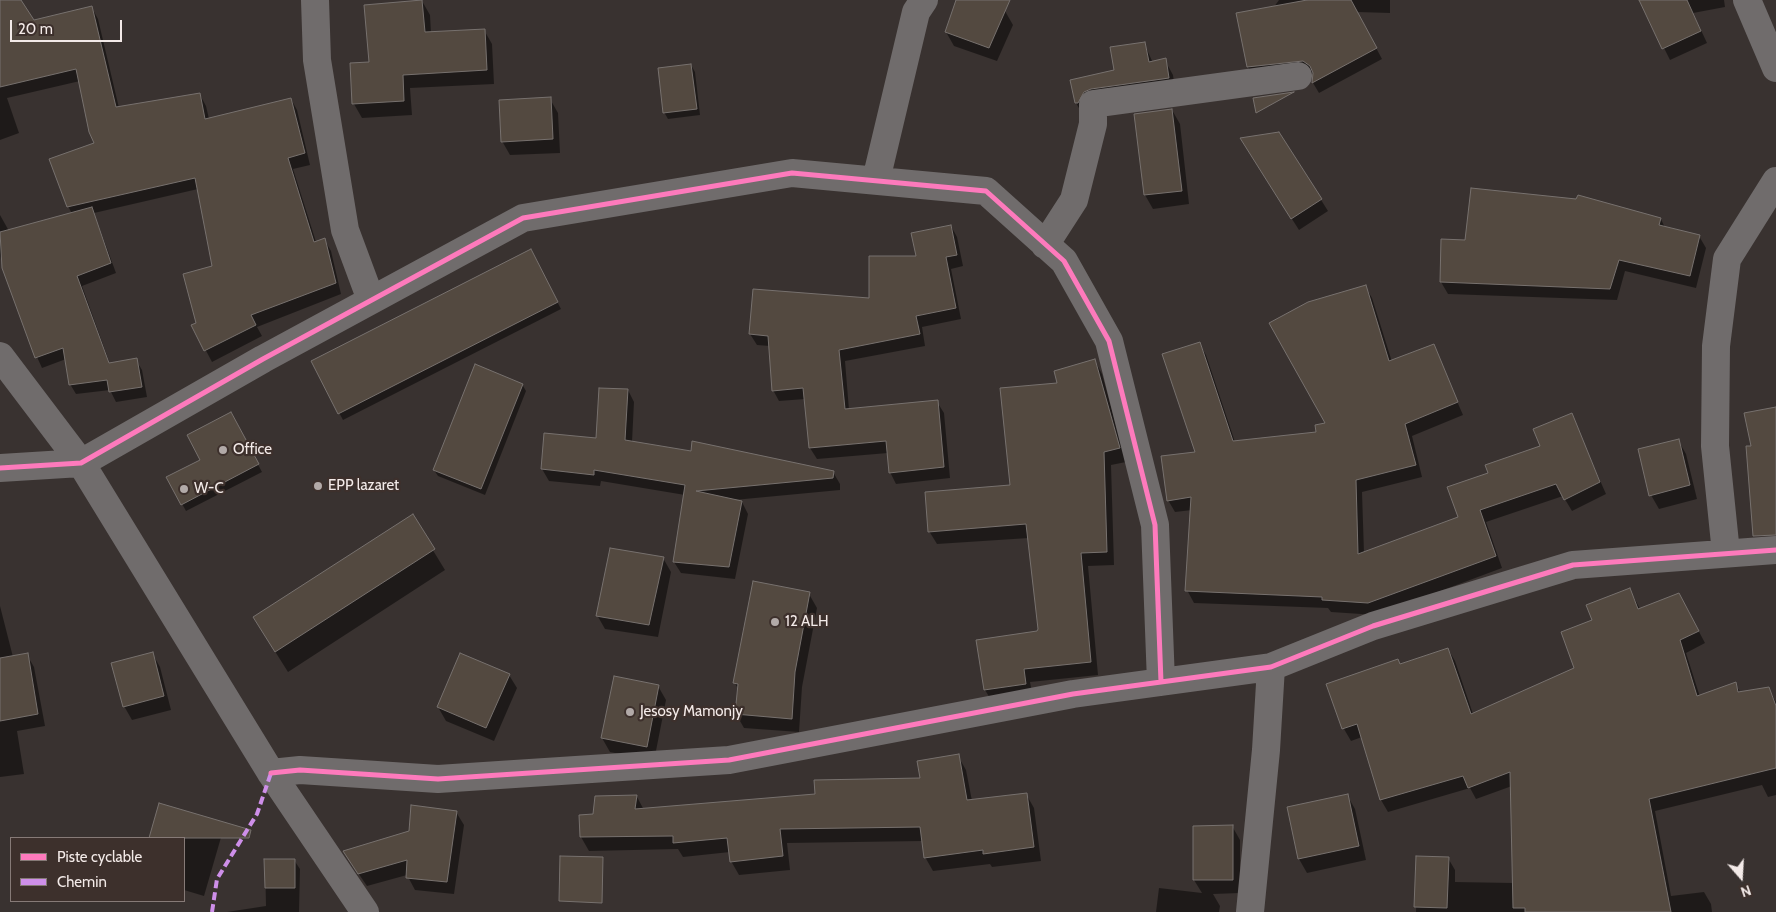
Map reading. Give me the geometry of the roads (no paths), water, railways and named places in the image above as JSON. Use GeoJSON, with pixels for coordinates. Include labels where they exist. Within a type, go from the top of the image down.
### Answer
{"type":"FeatureCollection","features":[{"type":"Feature","properties":{"kind":"street"},"geometry":{"type":"LineString","coordinates":[[315,0],[318,60],[345,230],[371,300]]}},
{"type":"Feature","properties":{"kind":"street"},"geometry":{"type":"LineString","coordinates":[[876,180],[916,12],[924,0]]}},
{"type":"Feature","properties":{"kind":"street"},"geometry":{"type":"LineString","coordinates":[[1747,0],[1776,68]]}},
{"type":"Feature","properties":{"kind":"street"},"geometry":{"type":"LineString","coordinates":[[1045,244],[1074,200],[1093,124],[1093,104],[1298,76]]}},
{"type":"Feature","properties":{"kind":"street"},"geometry":{"type":"LineString","coordinates":[[0,468],[81,463],[263,359],[523,218],[792,172],[986,191],[1064,261],[1109,341],[1155,525],[1161,682]]}},
{"type":"Feature","properties":{"kind":"street"},"geometry":{"type":"LineString","coordinates":[[1726,553],[1715,446],[1716,346],[1727,259],[1776,181]]}},
{"type":"Feature","properties":{"kind":"street"},"geometry":{"type":"LineString","coordinates":[[0,356],[81,463],[271,773],[365,912]]}},
{"type":"Feature","properties":{"kind":"street"},"geometry":{"type":"LineString","coordinates":[[271,773],[300,770],[438,778],[729,760],[1073,694],[1271,666],[1373,626],[1573,565],[1776,550]]}},
{"type":"Feature","properties":{"kind":"street"},"geometry":{"type":"LineString","coordinates":[[1250,912],[1266,750],[1271,666]]}},
{"type":"Feature","properties":{"kind":"place","name":"Office"},"geometry":{"type":"Point","coordinates":[223,450]}},
{"type":"Feature","properties":{"kind":"place","name":"EPP lazaret"},"geometry":{"type":"Point","coordinates":[318,486]}},
{"type":"Feature","properties":{"kind":"place","name":"W-C"},"geometry":{"type":"Point","coordinates":[184,489]}},
{"type":"Feature","properties":{"kind":"place","name":"12 ALH"},"geometry":{"type":"Point","coordinates":[775,622]}},
{"type":"Feature","properties":{"kind":"place","name":"Jesosy Mamonjy"},"geometry":{"type":"Point","coordinates":[630,712]}}]}
